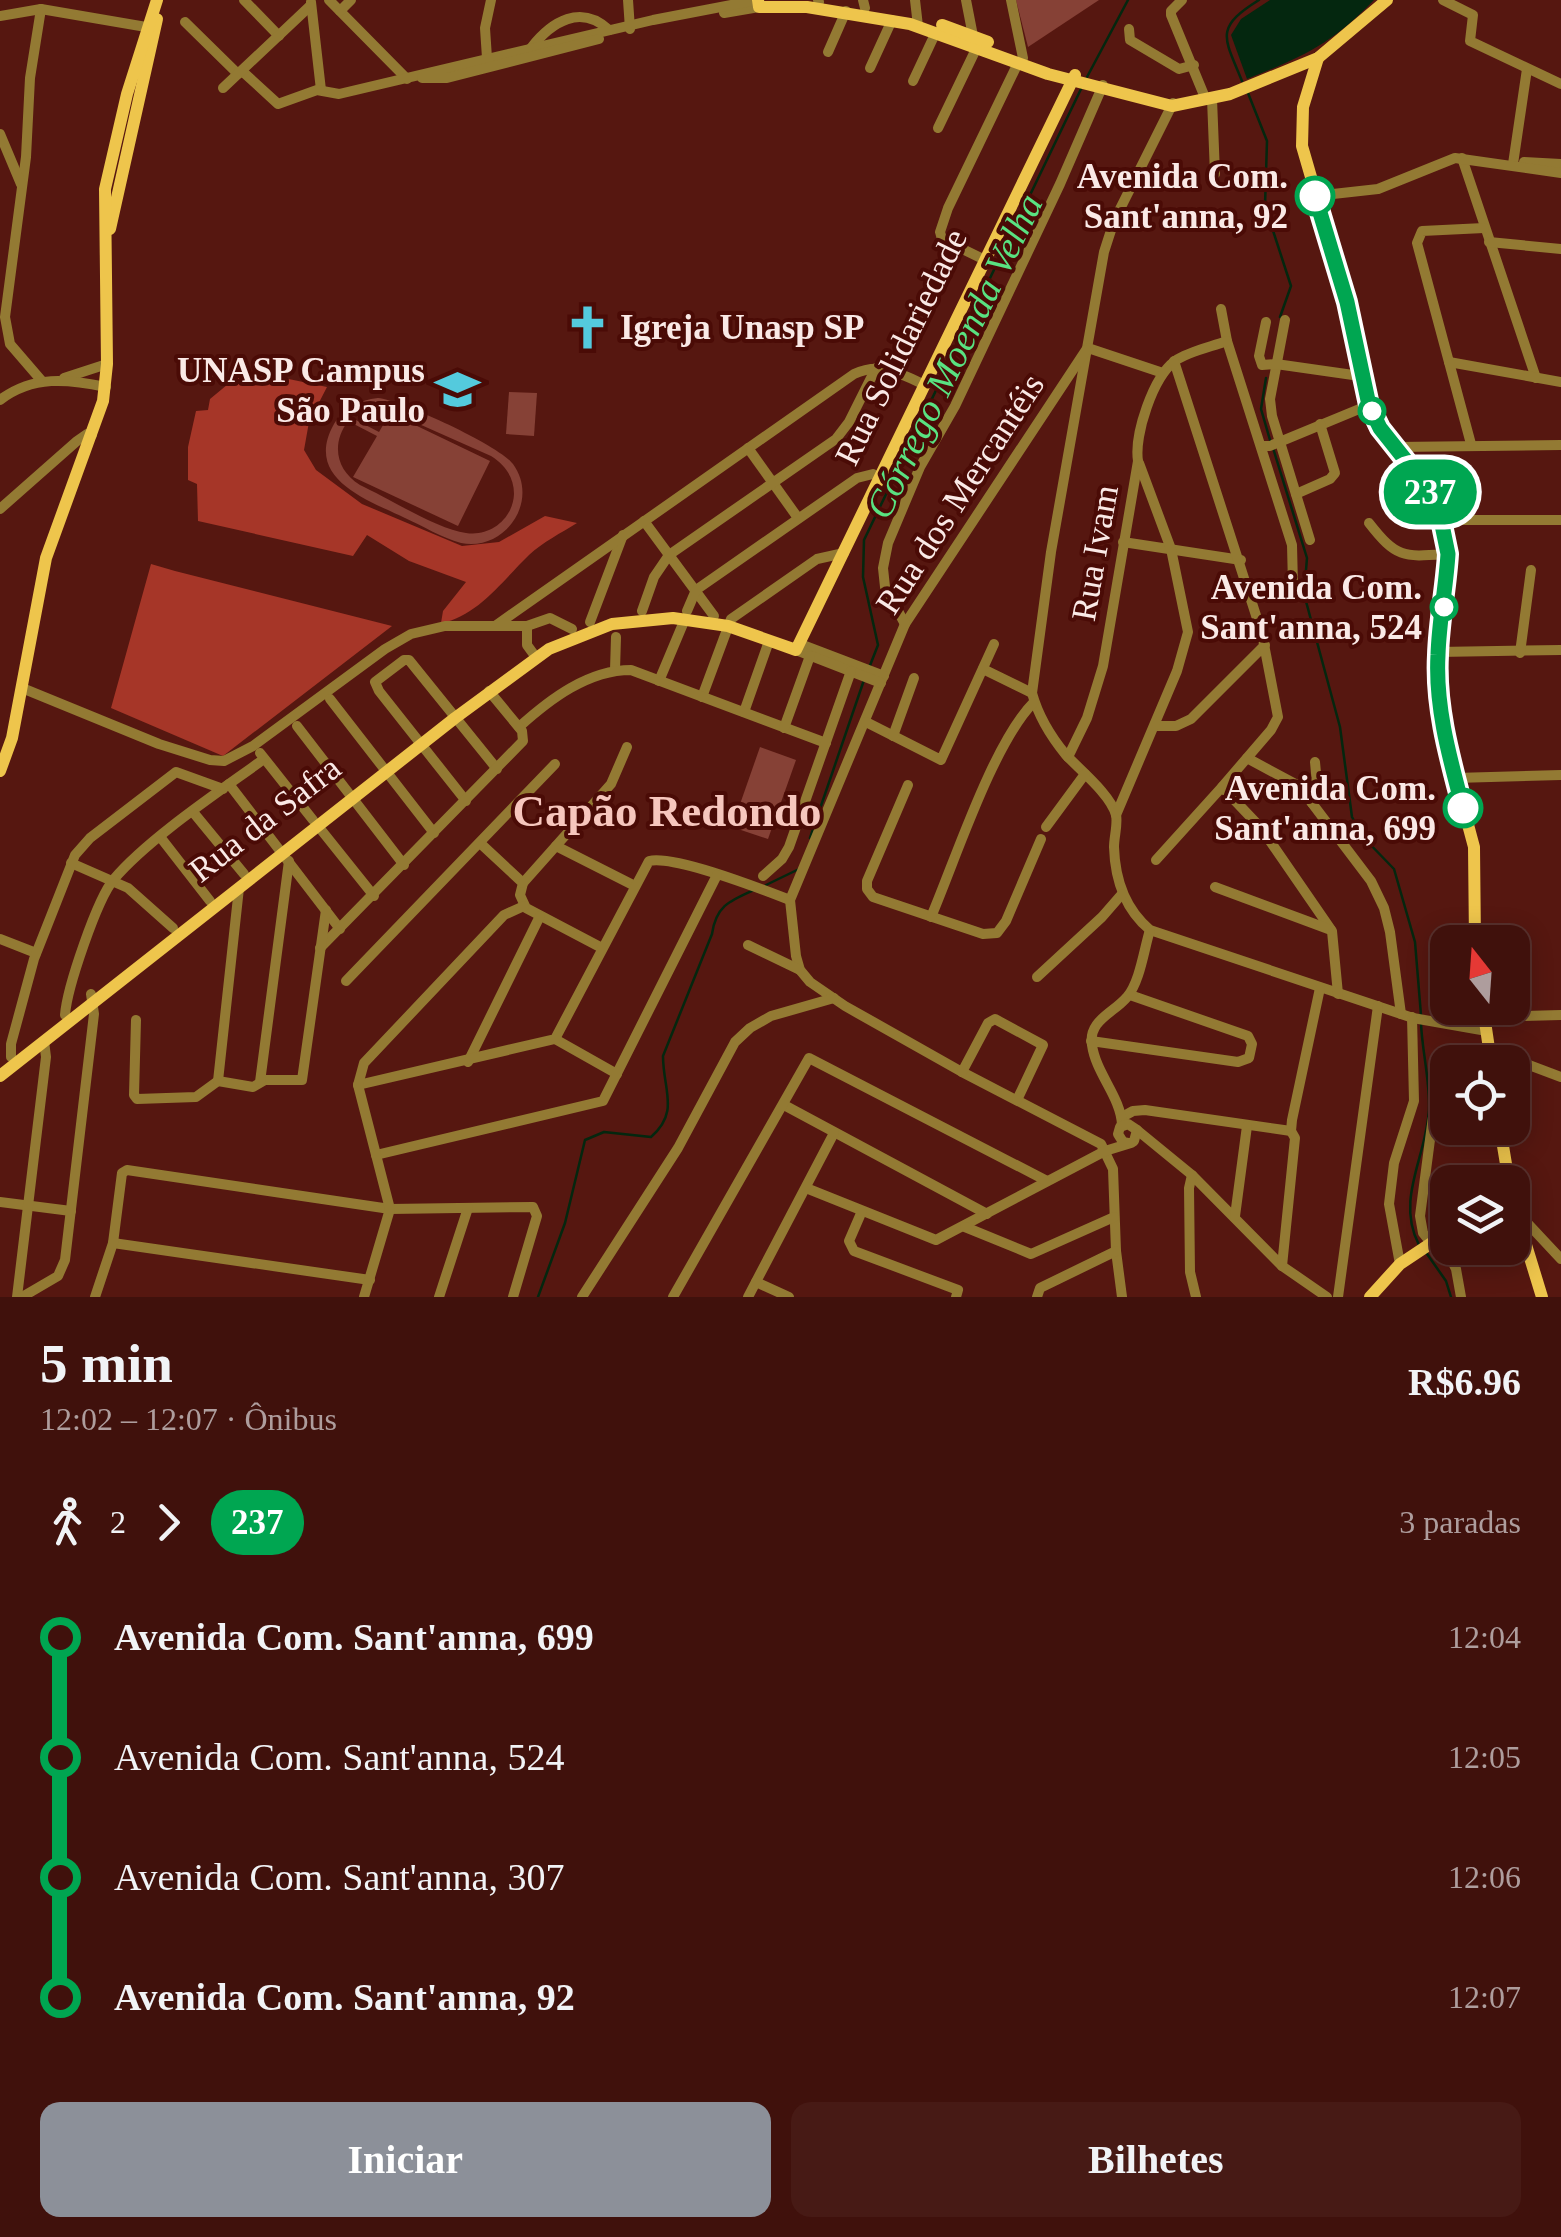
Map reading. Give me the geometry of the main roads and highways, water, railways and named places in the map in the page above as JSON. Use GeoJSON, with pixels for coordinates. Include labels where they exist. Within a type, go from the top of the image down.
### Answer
{"type":"FeatureCollection","features":[{"type":"Feature","properties":{"kind":"main road"},"geometry":{"type":"LineString","coordinates":[[0,771],[12,738],[46,558],[106,387],[110,360],[105,256],[159,0]]}},
{"type":"Feature","properties":{"kind":"main road"},"geometry":{"type":"LineString","coordinates":[[760,2],[864,4],[1073,78],[1177,105],[1230,94],[1318,58],[1387,0]]}},
{"type":"Feature","properties":{"kind":"main road"},"geometry":{"type":"LineString","coordinates":[[760,2],[918,22],[936,32],[975,41]]}},
{"type":"Feature","properties":{"kind":"main road"},"geometry":{"type":"LineString","coordinates":[[1318,58],[1302,107],[1301,134],[1347,302],[1360,376],[1380,428],[1425,484],[1441,520],[1448,554],[1438,652],[1441,710],[1476,861],[1475,925]]}},
{"type":"Feature","properties":{"kind":"main road"},"geometry":{"type":"LineString","coordinates":[[1297,67],[1306,70],[1310,79]]}},
{"type":"Feature","properties":{"kind":"main road","name":"Rua Solidariedade"},"geometry":{"type":"LineString","coordinates":[[794,646],[1073,78]]}},
{"type":"Feature","properties":{"kind":"main road","name":"Rua Solidariedade"},"geometry":{"type":"LineString","coordinates":[[839,554],[873,474],[922,383]]}},
{"type":"Feature","properties":{"kind":"main road","name":"Rua da Safra"},"geometry":{"type":"LineString","coordinates":[[0,1076],[173,928],[283,854],[315,823],[533,654],[590,622],[642,612],[686,615]]}},
{"type":"Feature","properties":{"kind":"main road"},"geometry":{"type":"LineString","coordinates":[[533,654],[612,624],[686,615],[714,616],[794,646]]}},
{"type":"Feature","properties":{"kind":"main road"},"geometry":{"type":"LineString","coordinates":[[686,615],[729,622],[769,641],[794,646]]}},
{"type":"Feature","properties":{"kind":"main road","name":"Rua da Safra"},"geometry":{"type":"LineString","coordinates":[[452,715],[489,691],[533,654]]}},
{"type":"Feature","properties":{"kind":"main road","name":"Rua da Safra"},"geometry":{"type":"LineString","coordinates":[[5,1061],[242,881]]}},
{"type":"Feature","properties":{"kind":"main road"},"geometry":{"type":"LineString","coordinates":[[1370,1297],[1401,1263],[1430,1243]]}},
{"type":"Feature","properties":{"kind":"main road"},"geometry":{"type":"LineString","coordinates":[[1530,1259],[1542,1297]]}},
{"type":"Feature","properties":{"kind":"waterway","name":"Córrego Moenda Velha"},"geometry":{"type":"LineString","coordinates":[[1087,77],[1128,0]]}},
{"type":"Feature","properties":{"kind":"waterway"},"geometry":{"type":"LineString","coordinates":[[1242,81],[1227,34],[1235,18],[1259,0]]}},
{"type":"Feature","properties":{"kind":"waterway","name":"Córrego Moenda Velha"},"geometry":{"type":"LineString","coordinates":[[869,668],[878,645],[863,577],[864,540],[1081,89]]}},
{"type":"Feature","properties":{"kind":"waterway"},"geometry":{"type":"LineString","coordinates":[[1248,93],[1267,141],[1265,206],[1291,286],[1280,317]]}},
{"type":"Feature","properties":{"kind":"waterway"},"geometry":{"type":"LineString","coordinates":[[1266,378],[1261,409],[1270,440]]}},
{"type":"Feature","properties":{"kind":"waterway"},"geometry":{"type":"LineString","coordinates":[[1273,448],[1307,558],[1304,594],[1340,727],[1352,817],[1364,838],[1394,869],[1415,942],[1421,1015]]}},
{"type":"Feature","properties":{"kind":"waterway","name":"Córrego Moenda Velha"},"geometry":{"type":"LineString","coordinates":[[810,838],[864,680]]}},
{"type":"Feature","properties":{"kind":"waterway","name":"Córrego Moenda Velha"},"geometry":{"type":"LineString","coordinates":[[766,885],[799,869]]}},
{"type":"Feature","properties":{"kind":"waterway","name":"Córrego Moenda Velha"},"geometry":{"type":"LineString","coordinates":[[538,1297],[565,1223],[585,1140],[604,1132],[651,1137],[660,1128],[668,1109],[663,1056],[717,917],[731,901],[754,890]]}},
{"type":"Feature","properties":{"kind":"waterway"},"geometry":{"type":"LineString","coordinates":[[1419,1245],[1410,1211],[1429,1109],[1421,1023]]}},
{"type":"Feature","properties":{"kind":"waterway"},"geometry":{"type":"LineString","coordinates":[[1425,1251],[1446,1281],[1451,1297]]}},
{"type":"Feature","properties":{"kind":"place","name":"Avenida Com. Sant'anna, 92"},"geometry":{"type":"Point","coordinates":[1315,196]}},
{"type":"Feature","properties":{"kind":"place","name":"Igreja Unasp SP"},"geometry":{"type":"Point","coordinates":[587,327]}},
{"type":"Feature","properties":{"kind":"place","name":"UNASP Campus São Paulo"},"geometry":{"type":"Point","coordinates":[458,390]}},
{"type":"Feature","properties":{"kind":"place","name":"Avenida Com. Sant'anna, 524"},"geometry":{"type":"Point","coordinates":[1444,607]}},
{"type":"Feature","properties":{"kind":"place","name":"Avenida Com. Sant'anna, 699"},"geometry":{"type":"Point","coordinates":[1463,808]}},
{"type":"Feature","properties":{"kind":"district","name":"Capão Redondo"},"geometry":{"type":"Point","coordinates":[667,811]}}]}
